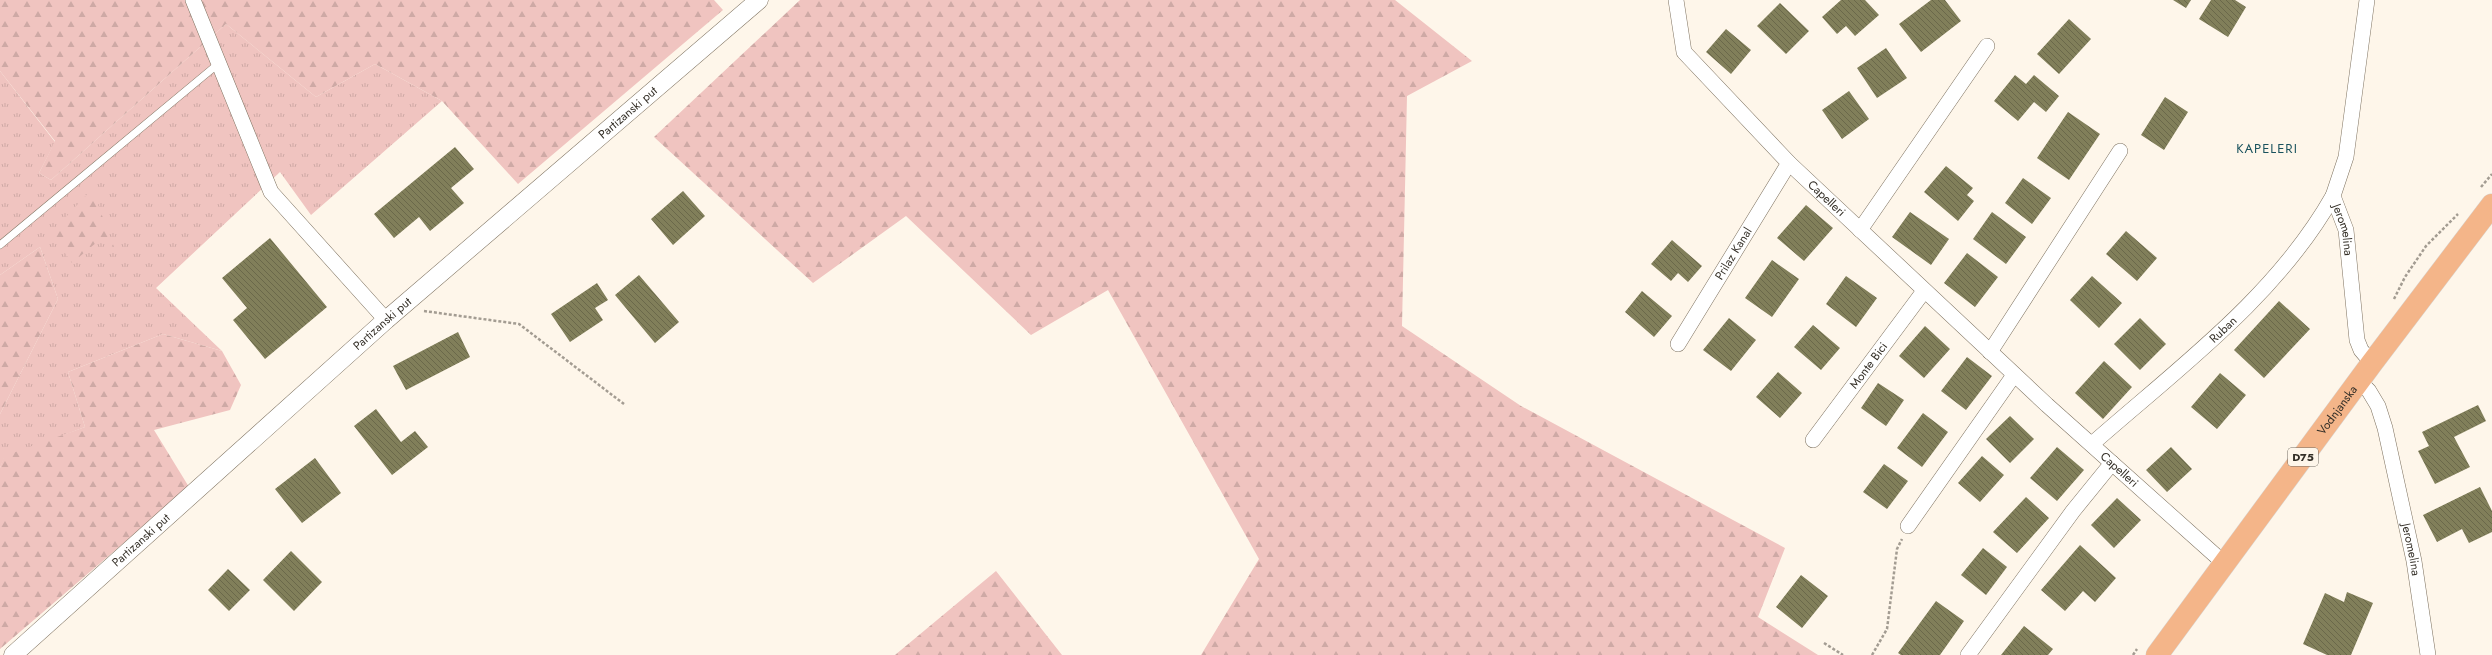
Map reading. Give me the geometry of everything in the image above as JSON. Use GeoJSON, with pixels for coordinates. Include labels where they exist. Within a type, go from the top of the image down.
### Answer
{"type":"FeatureCollection","features":[{"type":"Feature","properties":{"kind":"main road","name":"Vodnjanska"},"geometry":{"type":"LineString","coordinates":[[2157,655],[2372,363],[2492,205]]}},
{"type":"Feature","properties":{"kind":"street"},"geometry":{"type":"LineString","coordinates":[[193,0],[271,192],[386,320]]}},
{"type":"Feature","properties":{"kind":"street","name":"Partizanski put"},"geometry":{"type":"LineString","coordinates":[[13,655],[386,320],[402,308],[759,0]]}},
{"type":"Feature","properties":{"kind":"street","name":"Capelleri"},"geometry":{"type":"LineString","coordinates":[[1676,0],[1684,52],[1789,163],[2014,375],[2224,564]]}},
{"type":"Feature","properties":{"kind":"street","name":"Jeromelina"},"geometry":{"type":"LineString","coordinates":[[2367,0],[2346,157],[2333,196],[2346,230],[2358,340],[2361,350],[2372,363]]}},
{"type":"Feature","properties":{"kind":"street"},"geometry":{"type":"LineString","coordinates":[[1860,230],[1987,46]]}},
{"type":"Feature","properties":{"kind":"street"},"geometry":{"type":"LineString","coordinates":[[1990,352],[2120,151]]}},
{"type":"Feature","properties":{"kind":"street","name":"Prilaz Kanal"},"geometry":{"type":"LineString","coordinates":[[1678,344],[1789,163]]}},
{"type":"Feature","properties":{"kind":"street","name":"Ruban"},"geometry":{"type":"LineString","coordinates":[[2092,444],[2248,306],[2307,237],[2333,196]]}},
{"type":"Feature","properties":{"kind":"street","name":"Monte Bici"},"geometry":{"type":"LineString","coordinates":[[1813,440],[1924,291]]}},
{"type":"Feature","properties":{"kind":"street"},"geometry":{"type":"LineString","coordinates":[[1908,526],[2014,375]]}},
{"type":"Feature","properties":{"kind":"street","name":"Jeromelina"},"geometry":{"type":"LineString","coordinates":[[2359,381],[2369,391],[2378,406],[2385,428],[2414,560],[2428,655]]}},
{"type":"Feature","properties":{"kind":"street"},"geometry":{"type":"LineString","coordinates":[[1968,655],[2073,511],[2112,464]]}},
{"type":"Feature","properties":{"kind":"lane"},"geometry":{"type":"LineString","coordinates":[[0,245],[218,64]]}},
{"type":"Feature","properties":{"kind":"path"},"geometry":{"type":"LineString","coordinates":[[402,308],[519,324],[624,404]]}},
{"type":"Feature","properties":{"kind":"path"},"geometry":{"type":"LineString","coordinates":[[1872,655],[1887,629],[1897,549],[1908,526]]}},
{"type":"Feature","properties":{"kind":"path"},"geometry":{"type":"LineString","coordinates":[[1824,643],[1843,655]]}},
{"type":"Feature","properties":{"kind":"green space"},"geometry":{"type":"Polygon","coordinates":[[[0,0],[714,0],[723,10],[518,184],[442,101],[375,64],[316,97],[226,24],[51,180],[39,173],[55,141],[0,71],[0,0]]]}},
{"type":"Feature","properties":{"kind":"green space"},"geometry":{"type":"Polygon","coordinates":[[[800,0],[1395,0],[1472,61],[1407,96],[1402,326],[1521,406],[1785,548],[1758,617],[1818,655],[1201,655],[1259,559],[1108,290],[1031,335],[906,216],[813,283],[654,137],[800,0]]]}},
{"type":"Feature","properties":{"kind":"green space"},"geometry":{"type":"Polygon","coordinates":[[[226,24],[316,97],[375,64],[442,101],[311,215],[280,172],[156,288],[222,351],[163,334],[68,372],[85,427],[4,458],[0,468],[0,414],[58,299],[40,247],[0,275],[0,71],[55,142],[39,173],[51,180],[226,24]]]}},
{"type":"Feature","properties":{"kind":"green space"},"geometry":{"type":"Polygon","coordinates":[[[92,189],[114,247],[97,242],[72,263],[51,233],[92,189]]]}},
{"type":"Feature","properties":{"kind":"green space"},"geometry":{"type":"Polygon","coordinates":[[[40,247],[58,299],[0,414],[0,275],[40,247]]]}},
{"type":"Feature","properties":{"kind":"green space"},"geometry":{"type":"Polygon","coordinates":[[[163,334],[222,351],[241,385],[230,410],[154,430],[189,487],[0,649],[0,468],[4,456],[85,427],[68,372],[163,334]]]}},
{"type":"Feature","properties":{"kind":"green space"},"geometry":{"type":"Polygon","coordinates":[[[996,571],[1062,655],[895,655],[996,571]]]}},
{"type":"Feature","properties":{"kind":"building"},"geometry":{"type":"Polygon","coordinates":[[[1841,0],[1865,0],[1879,15],[1855,36],[1846,26],[1837,34],[1822,17],[1841,0]]]}},
{"type":"Feature","properties":{"kind":"building"},"geometry":{"type":"Polygon","coordinates":[[[1931,0],[1945,0],[1961,21],[1921,52],[1899,24],[1931,0]]]}},
{"type":"Feature","properties":{"kind":"building"},"geometry":{"type":"Polygon","coordinates":[[[2173,0],[2191,0],[2186,8],[2173,0]]]}},
{"type":"Feature","properties":{"kind":"building"},"geometry":{"type":"Polygon","coordinates":[[[2211,0],[2235,0],[2246,7],[2228,37],[2199,19],[2211,0]]]}},
{"type":"Feature","properties":{"kind":"building"},"geometry":{"type":"Polygon","coordinates":[[[1780,3],[1809,31],[1786,54],[1757,26],[1780,3]]]}},
{"type":"Feature","properties":{"kind":"building"},"geometry":{"type":"Polygon","coordinates":[[[2069,19],[2091,39],[2059,74],[2037,54],[2069,19]]]}},
{"type":"Feature","properties":{"kind":"building"},"geometry":{"type":"Polygon","coordinates":[[[1726,29],[1751,50],[1731,74],[1706,52],[1726,29]]]}},
{"type":"Feature","properties":{"kind":"building"},"geometry":{"type":"Polygon","coordinates":[[[1886,48],[1907,78],[1877,98],[1857,68],[1886,48]]]}},
{"type":"Feature","properties":{"kind":"building"},"geometry":{"type":"Polygon","coordinates":[[[2015,75],[2026,84],[2034,75],[2059,96],[2046,112],[2034,102],[2018,121],[1994,101],[2015,75]]]}},
{"type":"Feature","properties":{"kind":"building"},"geometry":{"type":"Polygon","coordinates":[[[1849,91],[1869,119],[1842,139],[1822,110],[1849,91]]]}},
{"type":"Feature","properties":{"kind":"building"},"geometry":{"type":"Polygon","coordinates":[[[2165,97],[2188,112],[2164,150],[2141,135],[2165,97]]]}},
{"type":"Feature","properties":{"kind":"building"},"geometry":{"type":"Polygon","coordinates":[[[2068,112],[2100,134],[2069,180],[2037,158],[2068,112]]]}},
{"type":"Feature","properties":{"kind":"building"},"geometry":{"type":"Polygon","coordinates":[[[455,147],[474,169],[451,188],[464,203],[430,231],[419,217],[394,238],[374,214],[455,147]]]}},
{"type":"Feature","properties":{"kind":"building"},"geometry":{"type":"Polygon","coordinates":[[[1946,166],[1973,188],[1967,195],[1974,201],[1958,221],[1924,192],[1946,166]]]}},
{"type":"Feature","properties":{"kind":"building"},"geometry":{"type":"Polygon","coordinates":[[[2023,178],[2051,198],[2032,224],[2005,203],[2023,178]]]}},
{"type":"Feature","properties":{"kind":"building"},"geometry":{"type":"Polygon","coordinates":[[[683,191],[705,216],[673,245],[651,219],[683,191]]]}},
{"type":"Feature","properties":{"kind":"building"},"geometry":{"type":"Polygon","coordinates":[[[1806,205],[1833,228],[1804,261],[1777,238],[1806,205]]]}},
{"type":"Feature","properties":{"kind":"building"},"geometry":{"type":"Polygon","coordinates":[[[1910,212],[1949,239],[1931,265],[1892,237],[1910,212]]]}},
{"type":"Feature","properties":{"kind":"building"},"geometry":{"type":"Polygon","coordinates":[[[1992,212],[2026,237],[2006,264],[1973,239],[1992,212]]]}},
{"type":"Feature","properties":{"kind":"building"},"geometry":{"type":"Polygon","coordinates":[[[2126,231],[2157,258],[2137,281],[2106,254],[2126,231]]]}},
{"type":"Feature","properties":{"kind":"building"},"geometry":{"type":"Polygon","coordinates":[[[270,238],[327,307],[265,359],[233,320],[247,308],[222,278],[270,238]]]}},
{"type":"Feature","properties":{"kind":"building"},"geometry":{"type":"Polygon","coordinates":[[[1672,240],[1702,266],[1688,282],[1678,273],[1671,281],[1651,264],[1672,240]]]}},
{"type":"Feature","properties":{"kind":"building"},"geometry":{"type":"Polygon","coordinates":[[[1967,253],[1998,277],[1975,307],[1944,283],[1967,253]]]}},
{"type":"Feature","properties":{"kind":"building"},"geometry":{"type":"Polygon","coordinates":[[[1772,260],[1799,279],[1772,317],[1745,298],[1772,260]]]}},
{"type":"Feature","properties":{"kind":"building"},"geometry":{"type":"Polygon","coordinates":[[[639,275],[679,322],[655,343],[615,295],[639,275]]]}},
{"type":"Feature","properties":{"kind":"building"},"geometry":{"type":"Polygon","coordinates":[[[1846,276],[1877,298],[1856,327],[1826,304],[1846,276]]]}},
{"type":"Feature","properties":{"kind":"building"},"geometry":{"type":"Polygon","coordinates":[[[2092,276],[2122,303],[2099,328],[2070,300],[2092,276]]]}},
{"type":"Feature","properties":{"kind":"building"},"geometry":{"type":"Polygon","coordinates":[[[597,283],[608,300],[595,308],[603,320],[570,342],[551,314],[597,283]]]}},
{"type":"Feature","properties":{"kind":"building"},"geometry":{"type":"Polygon","coordinates":[[[1642,291],[1672,316],[1654,337],[1625,312],[1642,291]]]}},
{"type":"Feature","properties":{"kind":"building"},"geometry":{"type":"Polygon","coordinates":[[[2279,301],[2310,329],[2264,378],[2234,350],[2279,301]]]}},
{"type":"Feature","properties":{"kind":"building"},"geometry":{"type":"Polygon","coordinates":[[[1729,318],[1756,340],[1731,371],[1703,350],[1729,318]]]}},
{"type":"Feature","properties":{"kind":"building"},"geometry":{"type":"Polygon","coordinates":[[[2140,318],[2166,344],[2140,370],[2114,344],[2140,318]]]}},
{"type":"Feature","properties":{"kind":"building"},"geometry":{"type":"Polygon","coordinates":[[[1813,325],[1840,348],[1821,370],[1794,347],[1813,325]]]}},
{"type":"Feature","properties":{"kind":"building"},"geometry":{"type":"Polygon","coordinates":[[[1925,326],[1950,349],[1924,378],[1899,356],[1925,326]]]}},
{"type":"Feature","properties":{"kind":"building"},"geometry":{"type":"Polygon","coordinates":[[[458,332],[470,357],[406,390],[393,366],[458,332]]]}},
{"type":"Feature","properties":{"kind":"building"},"geometry":{"type":"Polygon","coordinates":[[[1967,357],[1992,376],[1966,410],[1941,391],[1967,357]]]}},
{"type":"Feature","properties":{"kind":"building"},"geometry":{"type":"Polygon","coordinates":[[[2104,361],[2132,387],[2103,419],[2075,393],[2104,361]]]}},
{"type":"Feature","properties":{"kind":"building"},"geometry":{"type":"Polygon","coordinates":[[[1778,372],[1802,393],[1780,418],[1756,397],[1778,372]]]}},
{"type":"Feature","properties":{"kind":"building"},"geometry":{"type":"Polygon","coordinates":[[[2220,373],[2246,395],[2217,429],[2191,407],[2220,373]]]}},
{"type":"Feature","properties":{"kind":"building"},"geometry":{"type":"Polygon","coordinates":[[[1878,383],[1904,400],[1886,426],[1861,408],[1878,383]]]}},
{"type":"Feature","properties":{"kind":"building"},"geometry":{"type":"Polygon","coordinates":[[[2478,405],[2486,421],[2454,437],[2470,467],[2435,484],[2418,451],[2429,446],[2422,432],[2478,405]]]}},
{"type":"Feature","properties":{"kind":"building"},"geometry":{"type":"Polygon","coordinates":[[[376,409],[401,442],[415,431],[428,447],[392,475],[354,426],[376,409]]]}},
{"type":"Feature","properties":{"kind":"building"},"geometry":{"type":"Polygon","coordinates":[[[1923,413],[1948,432],[1922,467],[1897,448],[1923,413]]]}},
{"type":"Feature","properties":{"kind":"building"},"geometry":{"type":"Polygon","coordinates":[[[2010,416],[2034,439],[2010,463],[1986,439],[2010,416]]]}},
{"type":"Feature","properties":{"kind":"building"},"geometry":{"type":"Polygon","coordinates":[[[2057,447],[2084,470],[2057,501],[2030,478],[2057,447]]]}},
{"type":"Feature","properties":{"kind":"building"},"geometry":{"type":"Polygon","coordinates":[[[2171,447],[2192,469],[2167,492],[2146,470],[2171,447]]]}},
{"type":"Feature","properties":{"kind":"building"},"geometry":{"type":"Polygon","coordinates":[[[1982,456],[2004,475],[1980,502],[1958,483],[1982,456]]]}},
{"type":"Feature","properties":{"kind":"building"},"geometry":{"type":"Polygon","coordinates":[[[315,458],[341,493],[302,523],[275,489],[315,458]]]}},
{"type":"Feature","properties":{"kind":"building"},"geometry":{"type":"Polygon","coordinates":[[[1884,464],[1908,481],[1887,509],[1863,492],[1884,464]]]}},
{"type":"Feature","properties":{"kind":"building"},"geometry":{"type":"Polygon","coordinates":[[[2480,487],[2492,511],[2492,532],[2469,543],[2462,529],[2437,542],[2423,515],[2480,487]]]}},
{"type":"Feature","properties":{"kind":"building"},"geometry":{"type":"Polygon","coordinates":[[[2026,497],[2049,518],[2017,553],[1993,532],[2026,497]]]}},
{"type":"Feature","properties":{"kind":"building"},"geometry":{"type":"Polygon","coordinates":[[[2117,498],[2141,520],[2114,548],[2091,525],[2117,498]]]}},
{"type":"Feature","properties":{"kind":"building"},"geometry":{"type":"Polygon","coordinates":[[[2080,545],[2116,578],[2095,602],[2083,591],[2065,611],[2041,590],[2080,545]]]}},
{"type":"Feature","properties":{"kind":"building"},"geometry":{"type":"Polygon","coordinates":[[[1983,548],[2007,567],[1986,595],[1961,575],[1983,548]]]}},
{"type":"Feature","properties":{"kind":"building"},"geometry":{"type":"Polygon","coordinates":[[[291,551],[322,582],[294,611],[263,580],[291,551]]]}},
{"type":"Feature","properties":{"kind":"building"},"geometry":{"type":"Polygon","coordinates":[[[228,569],[250,590],[229,611],[208,590],[228,569]]]}},
{"type":"Feature","properties":{"kind":"building"},"geometry":{"type":"Polygon","coordinates":[[[1801,575],[1828,596],[1802,628],[1776,607],[1801,575]]]}},
{"type":"Feature","properties":{"kind":"building"},"geometry":{"type":"Polygon","coordinates":[[[2347,592],[2373,603],[2351,655],[2327,655],[2303,644],[2325,593],[2344,602],[2347,592]]]}},
{"type":"Feature","properties":{"kind":"building"},"geometry":{"type":"Polygon","coordinates":[[[1936,601],[1964,621],[1940,655],[1901,655],[1898,653],[1936,601]]]}},
{"type":"Feature","properties":{"kind":"building"},"geometry":{"type":"Polygon","coordinates":[[[2024,626],[2053,649],[2048,655],[2001,655],[2024,626]]]}},
{"type":"Feature","properties":{"kind":"district","name":"KAPELERI"},"geometry":{"type":"Point","coordinates":[2267,148]}}]}
